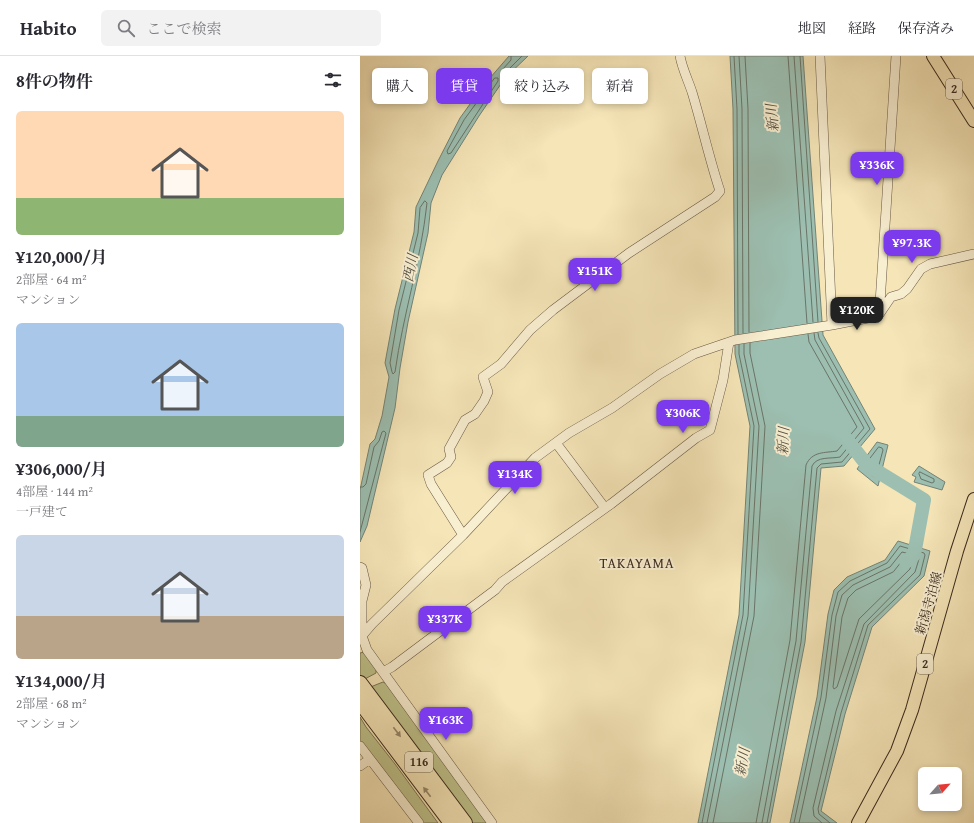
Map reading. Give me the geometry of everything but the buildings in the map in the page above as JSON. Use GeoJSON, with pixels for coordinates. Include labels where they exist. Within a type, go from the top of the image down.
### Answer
{"type":"FeatureCollection","features":[{"type":"Feature","properties":{"kind":"highway","name":"116"},"geometry":{"type":"LineString","coordinates":[[360,683],[366,704],[451,823]]}},
{"type":"Feature","properties":{"kind":"highway","name":"116"},"geometry":{"type":"LineString","coordinates":[[366,704],[465,823]]}},
{"type":"Feature","properties":{"kind":"main road","name":"2"},"geometry":{"type":"LineString","coordinates":[[933,56],[974,121]]}},
{"type":"Feature","properties":{"kind":"main road","name":"新潟寺泊線"},"geometry":{"type":"LineString","coordinates":[[860,822],[897,751],[912,710],[957,551],[974,499]]}},
{"type":"Feature","properties":{"kind":"street"},"geometry":{"type":"LineString","coordinates":[[463,535],[428,475],[447,463],[451,457],[449,449],[465,420],[475,414],[484,401],[488,392],[483,377],[501,364],[530,330],[553,310],[629,253],[715,197],[720,191],[692,91],[680,56]]}},
{"type":"Feature","properties":{"kind":"street"},"geometry":{"type":"LineString","coordinates":[[820,56],[832,325]]}},
{"type":"Feature","properties":{"kind":"street"},"geometry":{"type":"LineString","coordinates":[[880,313],[896,56]]}},
{"type":"Feature","properties":{"kind":"street"},"geometry":{"type":"LineString","coordinates":[[361,637],[372,624],[463,535],[535,458],[569,433],[612,408],[667,370],[694,354],[732,341],[832,325],[880,313],[891,297],[901,294],[907,289],[921,269],[930,264],[974,254]]}},
{"type":"Feature","properties":{"kind":"street"},"geometry":{"type":"LineString","coordinates":[[383,672],[495,590],[502,582],[604,508],[696,438],[710,430],[732,341]]}},
{"type":"Feature","properties":{"kind":"street"},"geometry":{"type":"LineString","coordinates":[[556,443],[604,508]]}},
{"type":"Feature","properties":{"kind":"street"},"geometry":{"type":"LineString","coordinates":[[360,567],[362,568],[366,585],[362,601],[361,637],[367,650],[492,823]]}},
{"type":"Feature","properties":{"kind":"street"},"geometry":{"type":"LineString","coordinates":[[360,746],[419,823]]}},
{"type":"Feature","properties":{"kind":"street"},"geometry":{"type":"LineString","coordinates":[[360,766],[370,759]]}},
{"type":"Feature","properties":{"kind":"green space"},"geometry":{"type":"Polygon","coordinates":[[[364,652],[376,669],[376,673],[363,680],[360,676],[360,653],[364,652]]]}},
{"type":"Feature","properties":{"kind":"green space"},"geometry":{"type":"Polygon","coordinates":[[[383,682],[388,685],[487,823],[471,823],[368,688],[383,682]]]}},
{"type":"Feature","properties":{"kind":"green space"},"geometry":{"type":"Polygon","coordinates":[[[360,717],[438,823],[420,823],[360,744],[360,717]]]}},
{"type":"Feature","properties":{"kind":"water"},"geometry":{"type":"Polygon","coordinates":[[[509,56],[528,56],[515,68],[500,68],[500,85],[492,97],[492,76],[509,56]]]}},
{"type":"Feature","properties":{"kind":"water","name":"新川"},"geometry":{"type":"Polygon","coordinates":[[[730,56],[803,56],[823,335],[875,429],[844,466],[821,468],[805,642],[770,823],[698,823],[739,615],[750,426],[735,354],[733,109],[730,56]]]}},
{"type":"Feature","properties":{"kind":"water","name":"西川"},"geometry":{"type":"Polygon","coordinates":[[[470,104],[487,104],[442,175],[431,203],[428,233],[408,322],[395,408],[367,526],[360,542],[360,490],[370,444],[375,439],[382,416],[389,377],[385,363],[395,309],[414,232],[416,207],[460,118],[470,104]]]}},
{"type":"Feature","properties":{"kind":"water"},"geometry":{"type":"Polygon","coordinates":[[[877,442],[888,445],[878,486],[857,469],[877,442]]]}},
{"type":"Feature","properties":{"kind":"water"},"geometry":{"type":"Polygon","coordinates":[[[919,466],[945,482],[942,490],[914,482],[916,477],[912,475],[919,466]]]}},
{"type":"Feature","properties":{"kind":"water"},"geometry":{"type":"Polygon","coordinates":[[[898,541],[930,551],[924,576],[872,627],[845,714],[821,811],[837,823],[790,823],[817,697],[828,614],[834,590],[847,577],[885,560],[898,541]]]}},
{"type":"Feature","properties":{"kind":"waterway"},"geometry":{"type":"LineString","coordinates":[[845,437],[867,465],[924,500],[914,555],[906,562]]}},
{"type":"Feature","properties":{"kind":"district","name":"TAKAYAMA"},"geometry":{"type":"Point","coordinates":[637,563]}}]}
